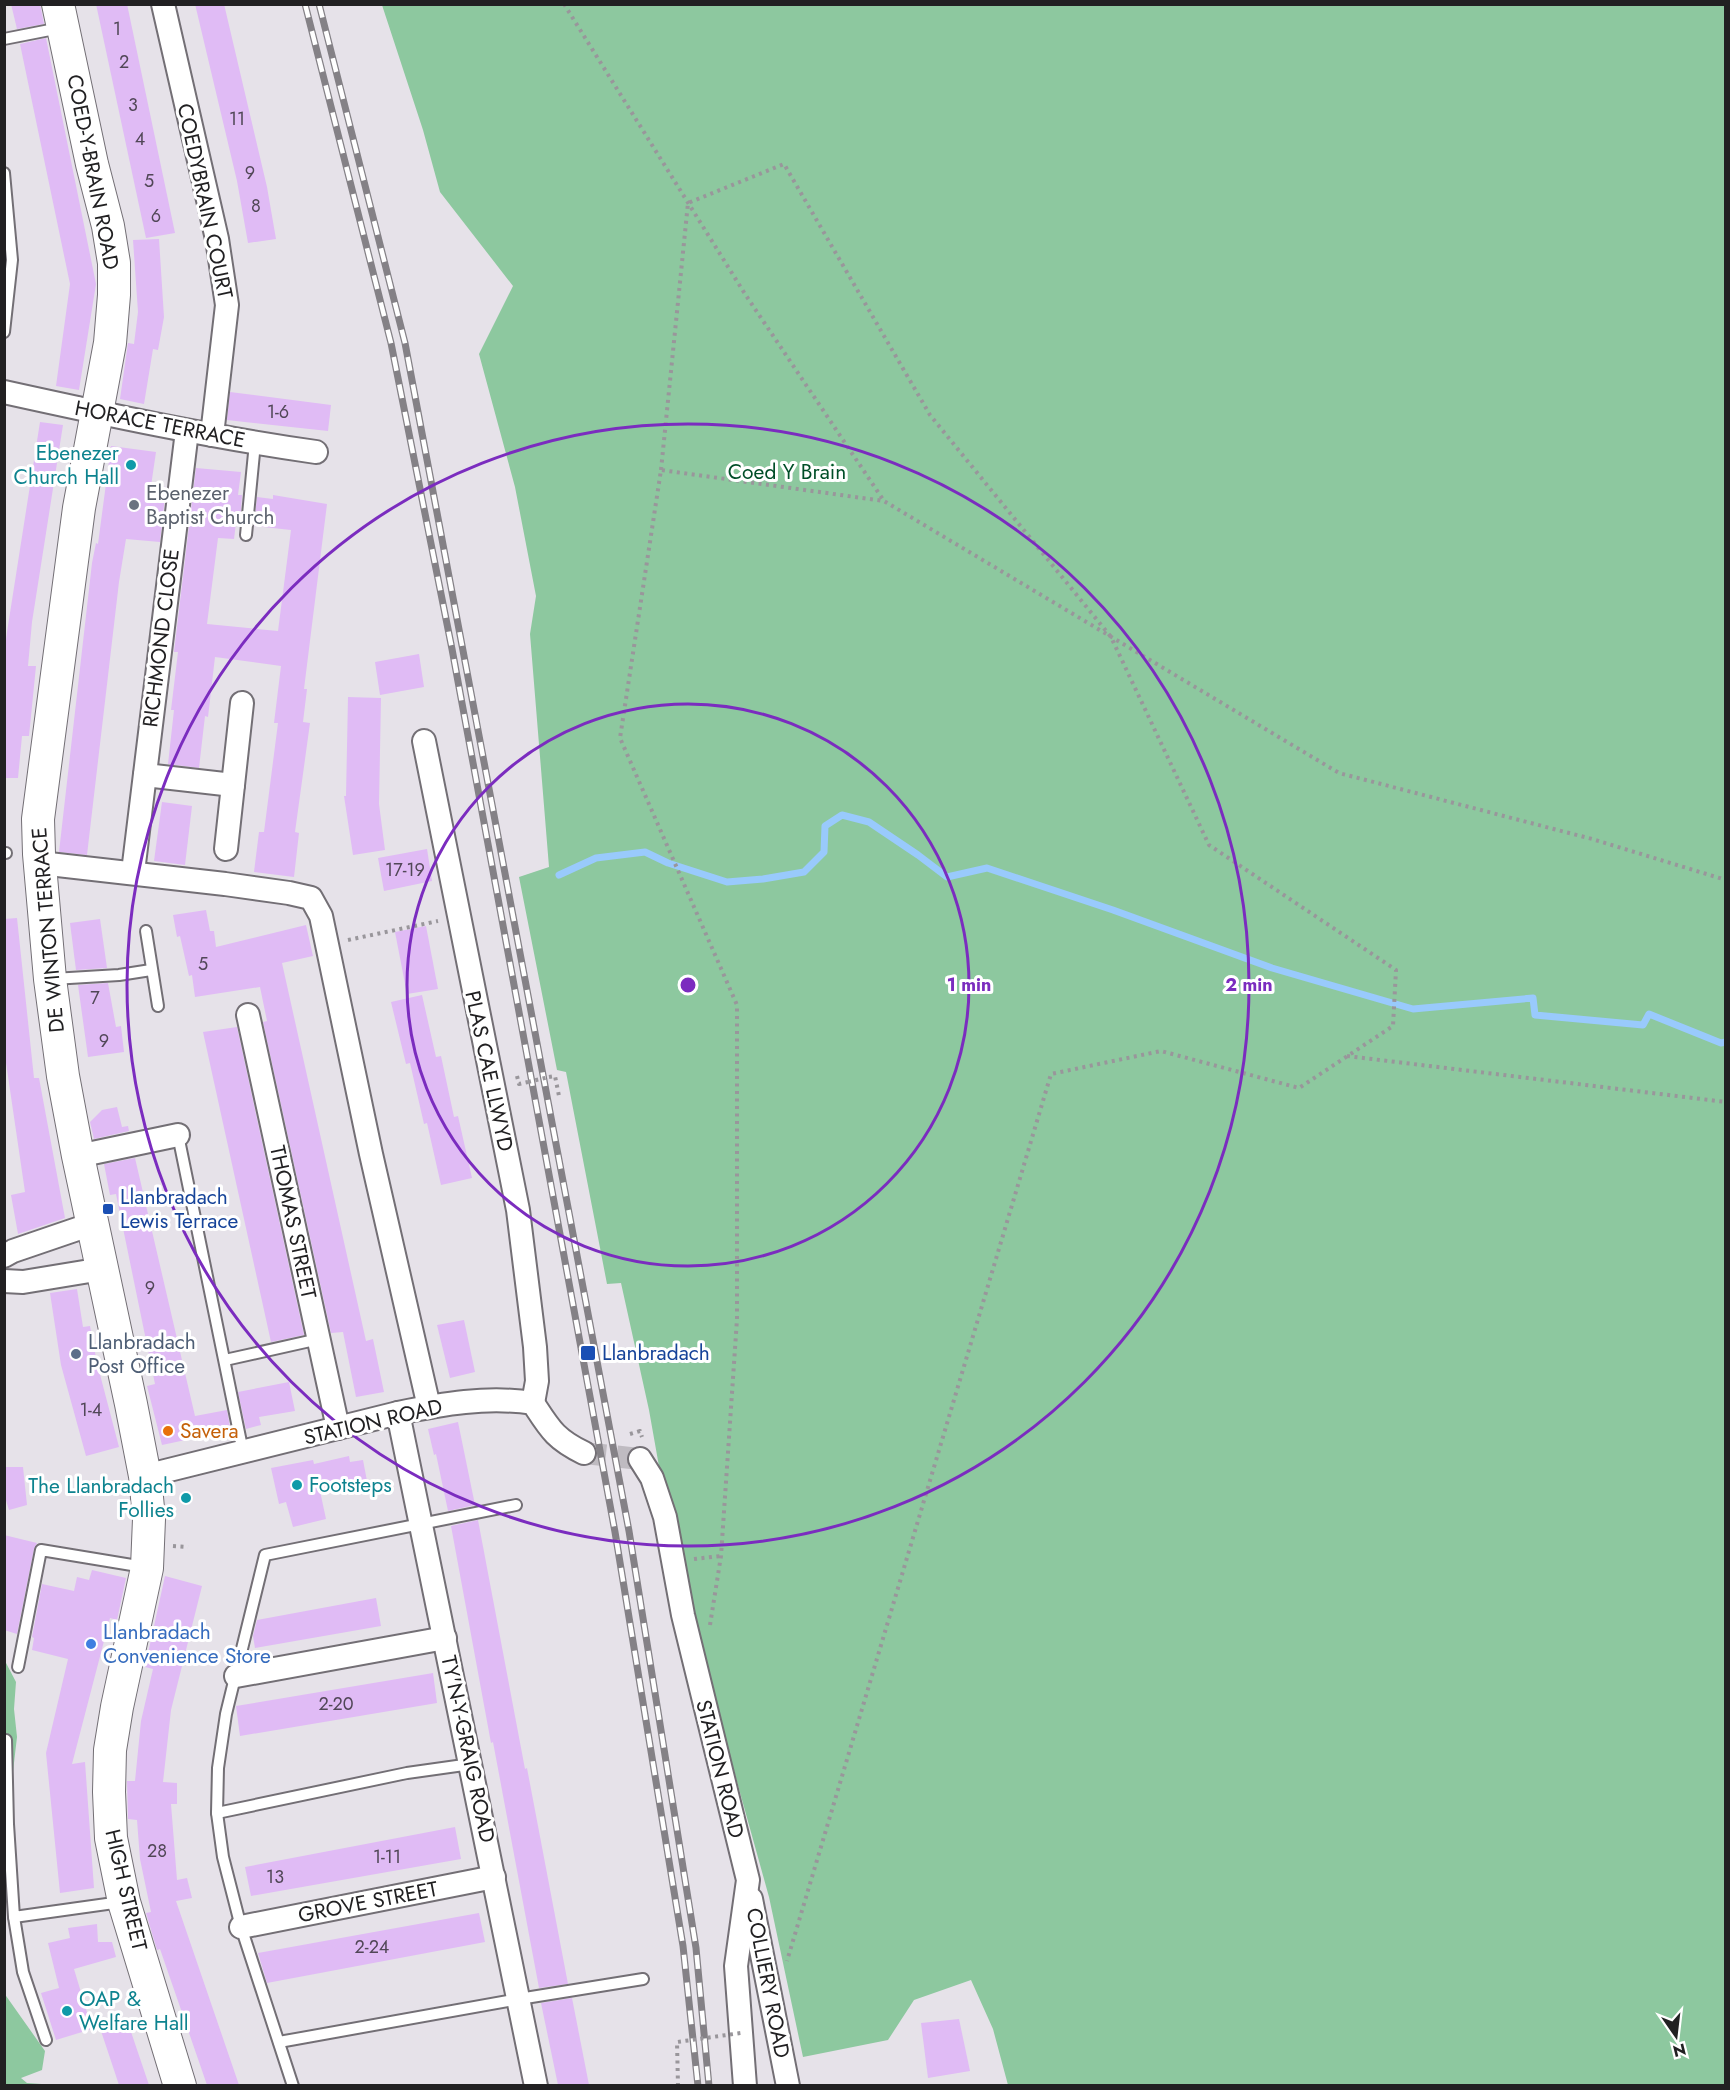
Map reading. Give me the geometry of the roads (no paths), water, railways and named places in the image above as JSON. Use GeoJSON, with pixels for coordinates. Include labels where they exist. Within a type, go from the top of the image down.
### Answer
{"type":"FeatureCollection","features":[{"type":"Feature","properties":{"kind":"street","name":"COEDYBRAIN COURT"},"geometry":{"type":"LineString","coordinates":[[163,4],[217,239],[227,305],[212,435]]}},
{"type":"Feature","properties":{"kind":"street","name":"COED-Y-BRAIN ROAD"},"geometry":{"type":"LineString","coordinates":[[61,16],[92,164],[108,226],[114,263],[110,343],[96,412]]}},
{"type":"Feature","properties":{"kind":"street","name":"HORACE TERRACE"},"geometry":{"type":"LineString","coordinates":[[4,392],[187,431],[316,452]]}},
{"type":"Feature","properties":{"kind":"street","name":"DE WINTON TERRACE"},"geometry":{"type":"LineString","coordinates":[[96,412],[79,508],[38,819],[40,863],[50,979],[63,1077],[145,1476]]}},
{"type":"Feature","properties":{"kind":"street","name":"RICHMOND CLOSE"},"geometry":{"type":"LineString","coordinates":[[133,872],[187,431]]}},
{"type":"Feature","properties":{"kind":"street"},"geometry":{"type":"LineString","coordinates":[[226,849],[242,703]]}},
{"type":"Feature","properties":{"kind":"street","name":"PLAS CAE LLWYD"},"geometry":{"type":"LineString","coordinates":[[424,741],[518,1210],[535,1347],[537,1381],[532,1403]]}},
{"type":"Feature","properties":{"kind":"street"},"geometry":{"type":"LineString","coordinates":[[145,775],[233,785]]}},
{"type":"Feature","properties":{"kind":"street"},"geometry":{"type":"LineString","coordinates":[[40,863],[133,872],[311,898],[321,916],[371,1154],[429,1407]]}},
{"type":"Feature","properties":{"kind":"street","name":"THOMAS STREET"},"geometry":{"type":"LineString","coordinates":[[248,1015],[338,1428]]}},
{"type":"Feature","properties":{"kind":"street"},"geometry":{"type":"LineString","coordinates":[[78,1156],[178,1135]]}},
{"type":"Feature","properties":{"kind":"street"},"geometry":{"type":"LineString","coordinates":[[4,1256],[92,1224]]}},
{"type":"Feature","properties":{"kind":"street"},"geometry":{"type":"LineString","coordinates":[[4,1281],[23,1282],[102,1269]]}},
{"type":"Feature","properties":{"kind":"street","name":"STATION ROAD"},"geometry":{"type":"LineString","coordinates":[[145,1476],[429,1407],[507,1399],[532,1403]]}},
{"type":"Feature","properties":{"kind":"street"},"geometry":{"type":"LineString","coordinates":[[532,1403],[549,1428],[563,1443],[584,1453]]}},
{"type":"Feature","properties":{"kind":"street","name":"TY'N-Y-GRAIG ROAD"},"geometry":{"type":"LineString","coordinates":[[398,1413],[536,2085]]}},
{"type":"Feature","properties":{"kind":"street","name":"STATION ROAD"},"geometry":{"type":"LineString","coordinates":[[640,1459],[652,1478],[664,1516],[683,1615],[748,1880],[736,1966],[745,2085]]}},
{"type":"Feature","properties":{"kind":"street","name":"HIGH STREET"},"geometry":{"type":"LineString","coordinates":[[145,1476],[148,1518],[147,1568],[110,1750],[111,1838],[124,1902],[180,2085]]}},
{"type":"Feature","properties":{"kind":"street"},"geometry":{"type":"LineString","coordinates":[[236,1676],[445,1638]]}},
{"type":"Feature","properties":{"kind":"street","name":"GROVE STREET"},"geometry":{"type":"LineString","coordinates":[[242,1927],[494,1876]]}},
{"type":"Feature","properties":{"kind":"street","name":"COLLIERY ROAD"},"geometry":{"type":"LineString","coordinates":[[748,1880],[788,2085]]}},
{"type":"Feature","properties":{"kind":"lane"},"geometry":{"type":"LineString","coordinates":[[4,39],[61,16]]}},
{"type":"Feature","properties":{"kind":"lane"},"geometry":{"type":"LineString","coordinates":[[4,173],[12,260],[4,332]]}},
{"type":"Feature","properties":{"kind":"lane"},"geometry":{"type":"LineString","coordinates":[[246,535],[255,443]]}},
{"type":"Feature","properties":{"kind":"lane"},"geometry":{"type":"LineString","coordinates":[[146,931],[158,1006]]}},
{"type":"Feature","properties":{"kind":"lane"},"geometry":{"type":"LineString","coordinates":[[50,979],[119,975],[151,970]]}},
{"type":"Feature","properties":{"kind":"lane"},"geometry":{"type":"LineString","coordinates":[[178,1135],[243,1452]]}},
{"type":"Feature","properties":{"kind":"lane"},"geometry":{"type":"LineString","coordinates":[[225,1360],[319,1339]]}},
{"type":"Feature","properties":{"kind":"lane"},"geometry":{"type":"LineString","coordinates":[[293,2085],[242,1927],[223,1857],[217,1813],[218,1768],[226,1714],[265,1555],[516,1505]]}},
{"type":"Feature","properties":{"kind":"lane"},"geometry":{"type":"LineString","coordinates":[[18,1667],[41,1550],[147,1568]]}},
{"type":"Feature","properties":{"kind":"lane"},"geometry":{"type":"LineString","coordinates":[[6,1740],[14,1917],[23,1972],[46,2040]]}},
{"type":"Feature","properties":{"kind":"lane"},"geometry":{"type":"LineString","coordinates":[[217,1813],[407,1773],[471,1764]]}},
{"type":"Feature","properties":{"kind":"lane"},"geometry":{"type":"LineString","coordinates":[[14,1917],[124,1902]]}},
{"type":"Feature","properties":{"kind":"lane"},"geometry":{"type":"LineString","coordinates":[[279,2042],[643,1979]]}},
{"type":"Feature","properties":{"kind":"waterway"},"geometry":{"type":"LineString","coordinates":[[559,875],[596,858],[645,852],[668,863],[727,882],[804,872],[824,852],[825,826],[842,815],[869,822],[947,877],[987,868],[1113,910],[1272,968],[1413,1009],[1533,998],[1535,1015],[1643,1025],[1649,1014],[1721,1043],[1726,1042]]}},
{"type":"Feature","properties":{"kind":"tunnel"},"geometry":{"type":"LineString","coordinates":[[584,1453],[640,1459]]}},
{"type":"Feature","properties":{"kind":"railway"},"geometry":{"type":"LineString","coordinates":[[305,4],[391,343],[452,649],[615,1532],[683,1946],[698,2086]]}},
{"type":"Feature","properties":{"kind":"railway"},"geometry":{"type":"LineString","coordinates":[[319,4],[405,343],[629,1531],[696,1948],[709,2086]]}},
{"type":"Feature","properties":{"kind":"place","name":"Ebenezer Church Hall"},"geometry":{"type":"Point","coordinates":[131,465]}},
{"type":"Feature","properties":{"kind":"place","name":"Ebenezer Baptist Church"},"geometry":{"type":"Point","coordinates":[134,505]}},
{"type":"Feature","properties":{"kind":"place","name":"Llanbradach Lewis Terrace"},"geometry":{"type":"Point","coordinates":[108,1209]}},
{"type":"Feature","properties":{"kind":"place","name":"Llanbradach"},"geometry":{"type":"Point","coordinates":[588,1353]}},
{"type":"Feature","properties":{"kind":"place","name":"Llanbradach Post Office"},"geometry":{"type":"Point","coordinates":[76,1354]}},
{"type":"Feature","properties":{"kind":"place","name":"Savera"},"geometry":{"type":"Point","coordinates":[168,1431]}},
{"type":"Feature","properties":{"kind":"place","name":"Footsteps"},"geometry":{"type":"Point","coordinates":[297,1485]}},
{"type":"Feature","properties":{"kind":"place","name":"The Llanbradach Follies"},"geometry":{"type":"Point","coordinates":[186,1498]}},
{"type":"Feature","properties":{"kind":"place","name":"Llanbradach Convenience Store"},"geometry":{"type":"Point","coordinates":[91,1644]}},
{"type":"Feature","properties":{"kind":"place","name":"OAP & Welfare Hall"},"geometry":{"type":"Point","coordinates":[67,2011]}},
{"type":"Feature","properties":{"kind":"park label","name":"Coed Y Brain"},"geometry":{"type":"Point","coordinates":[787,472]}}]}
